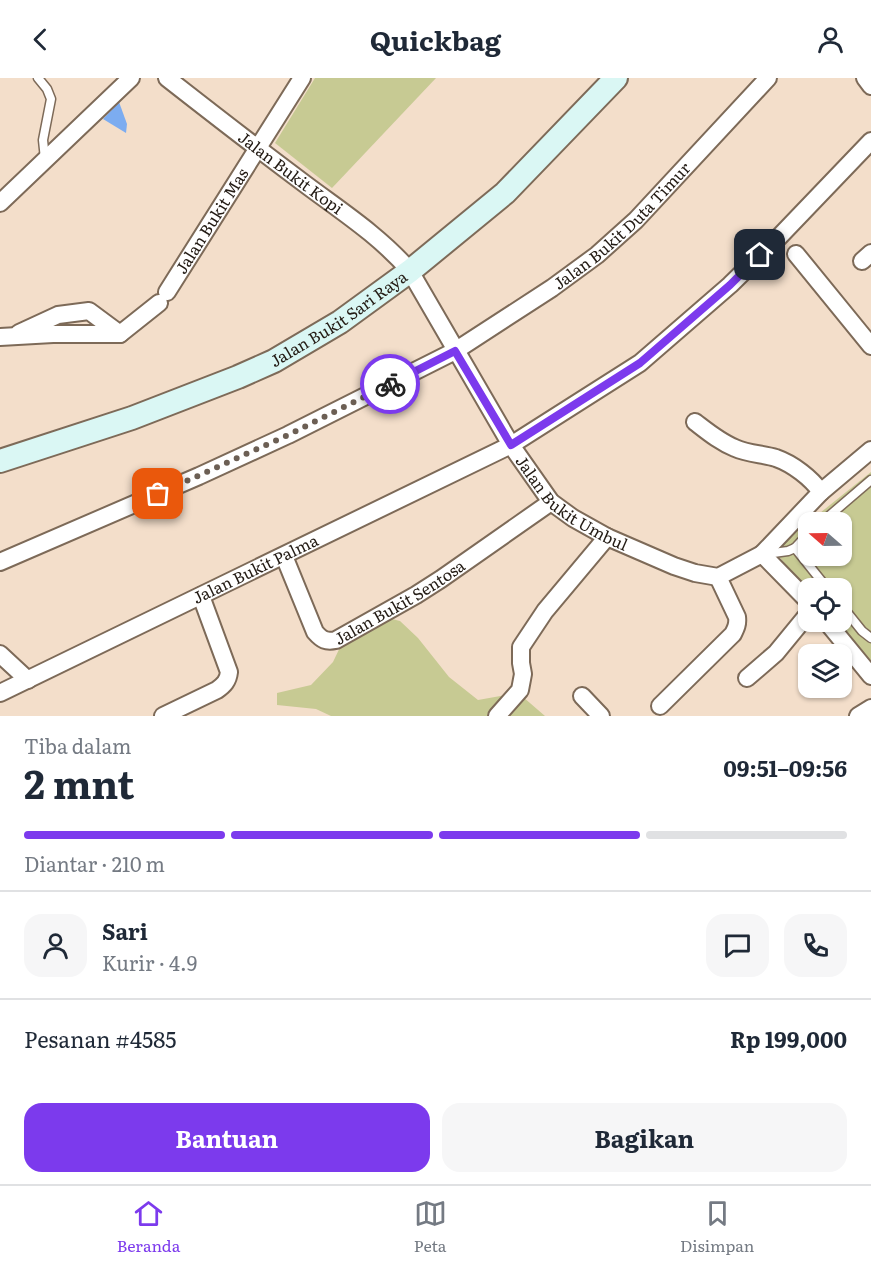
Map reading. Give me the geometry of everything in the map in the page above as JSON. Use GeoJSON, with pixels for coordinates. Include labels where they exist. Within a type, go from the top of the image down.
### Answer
{"type":"FeatureCollection","features":[{"type":"Feature","properties":{"kind":"street"},"geometry":{"type":"LineString","coordinates":[[0,203],[131,78]]}},
{"type":"Feature","properties":{"kind":"street","name":"Jalan Bukit Kopi"},"geometry":{"type":"LineString","coordinates":[[167,78],[369,232],[398,257],[410,271]]}},
{"type":"Feature","properties":{"kind":"street","name":"Jalan Bukit Mas"},"geometry":{"type":"LineString","coordinates":[[120,334],[163,298],[302,78]]}},
{"type":"Feature","properties":{"kind":"street","name":"Jalan Bukit Sari Raya"},"geometry":{"type":"LineString","coordinates":[[0,461],[132,418],[238,377],[274,361],[340,322],[410,271],[505,193],[616,78]]}},
{"type":"Feature","properties":{"kind":"street","name":"Jalan Bukit Duta Timur"},"geometry":{"type":"LineString","coordinates":[[0,562],[288,435],[455,351],[552,288],[597,255],[636,220],[768,78]]}},
{"type":"Feature","properties":{"kind":"street"},"geometry":{"type":"LineString","coordinates":[[865,78],[871,86]]}},
{"type":"Feature","properties":{"kind":"street","name":"Jalan Bukit Palma"},"geometry":{"type":"LineString","coordinates":[[0,693],[511,445],[640,363],[730,285],[871,141]]}},
{"type":"Feature","properties":{"kind":"street"},"geometry":{"type":"LineString","coordinates":[[796,254],[871,346]]}},
{"type":"Feature","properties":{"kind":"street","name":"Jalan Bukit Umbul"},"geometry":{"type":"LineString","coordinates":[[410,271],[511,445],[551,502],[573,518],[607,537],[674,566],[718,577]]}},
{"type":"Feature","properties":{"kind":"street"},"geometry":{"type":"LineString","coordinates":[[5,337],[58,315],[89,311],[120,334]]}},
{"type":"Feature","properties":{"kind":"street"},"geometry":{"type":"LineString","coordinates":[[5,337],[120,334]]}},
{"type":"Feature","properties":{"kind":"street"},"geometry":{"type":"LineString","coordinates":[[695,422],[736,449],[786,462],[815,484],[821,492]]}},
{"type":"Feature","properties":{"kind":"street"},"geometry":{"type":"LineString","coordinates":[[660,706],[733,634],[736,628],[737,617],[718,577],[762,554],[821,492],[871,450]]}},
{"type":"Feature","properties":{"kind":"street","name":"Jalan Bukit Sentosa"},"geometry":{"type":"LineString","coordinates":[[284,556],[315,632],[321,639],[336,640],[433,584],[551,502]]}},
{"type":"Feature","properties":{"kind":"street"},"geometry":{"type":"LineString","coordinates":[[497,716],[520,690],[523,674],[521,647],[545,611],[607,537]]}},
{"type":"Feature","properties":{"kind":"street"},"geometry":{"type":"LineString","coordinates":[[762,554],[798,591]]}},
{"type":"Feature","properties":{"kind":"street"},"geometry":{"type":"LineString","coordinates":[[163,716],[217,690],[228,679],[229,672],[201,596]]}},
{"type":"Feature","properties":{"kind":"street"},"geometry":{"type":"LineString","coordinates":[[747,678],[776,653],[798,626]]}},
{"type":"Feature","properties":{"kind":"street"},"geometry":{"type":"LineString","coordinates":[[835,632],[871,676]]}},
{"type":"Feature","properties":{"kind":"street"},"geometry":{"type":"LineString","coordinates":[[0,654],[28,680]]}},
{"type":"Feature","properties":{"kind":"street"},"geometry":{"type":"LineString","coordinates":[[582,696],[601,716]]}},
{"type":"Feature","properties":{"kind":"street"},"geometry":{"type":"LineString","coordinates":[[858,716],[871,708]]}},
{"type":"Feature","properties":{"kind":"lane"},"geometry":{"type":"LineString","coordinates":[[38,78],[47,89],[51,99],[43,140],[45,160]]}},
{"type":"Feature","properties":{"kind":"lane"},"geometry":{"type":"LineString","coordinates":[[834,512],[871,480]]}},
{"type":"Feature","properties":{"kind":"lane"},"geometry":{"type":"LineString","coordinates":[[762,554],[788,551],[798,545]]}},
{"type":"Feature","properties":{"kind":"lane"},"geometry":{"type":"LineString","coordinates":[[795,548],[819,578]]}},
{"type":"Feature","properties":{"kind":"lane"},"geometry":{"type":"LineString","coordinates":[[852,618],[871,638]]}},
{"type":"Feature","properties":{"kind":"green space"},"geometry":{"type":"Polygon","coordinates":[[[315,78],[436,78],[332,188],[275,143],[315,78]]]}},
{"type":"Feature","properties":{"kind":"green space"},"geometry":{"type":"Polygon","coordinates":[[[871,472],[871,670],[840,632],[852,632],[852,578],[798,578],[798,580],[774,550],[798,531],[798,566],[852,566],[852,512],[821,512],[871,472]]]}},
{"type":"Feature","properties":{"kind":"green space"},"geometry":{"type":"Polygon","coordinates":[[[384,617],[400,621],[418,638],[449,677],[478,700],[506,695],[523,697],[545,716],[331,716],[316,709],[277,705],[277,693],[311,685],[333,662],[344,639],[384,617]]]}},
{"type":"Feature","properties":{"kind":"water"},"geometry":{"type":"Polygon","coordinates":[[[119,102],[127,124],[126,133],[103,119],[119,102]]]}},
{"type":"Feature","properties":{"kind":"way so far"},"geometry":{"type":"LineString","coordinates":[[158,494],[288,435],[390,384]]}},
{"type":"Feature","properties":{"kind":"route"},"geometry":{"type":"LineString","coordinates":[[390,384],[455,351],[511,445],[640,363],[730,285],[760,255]]}}]}
